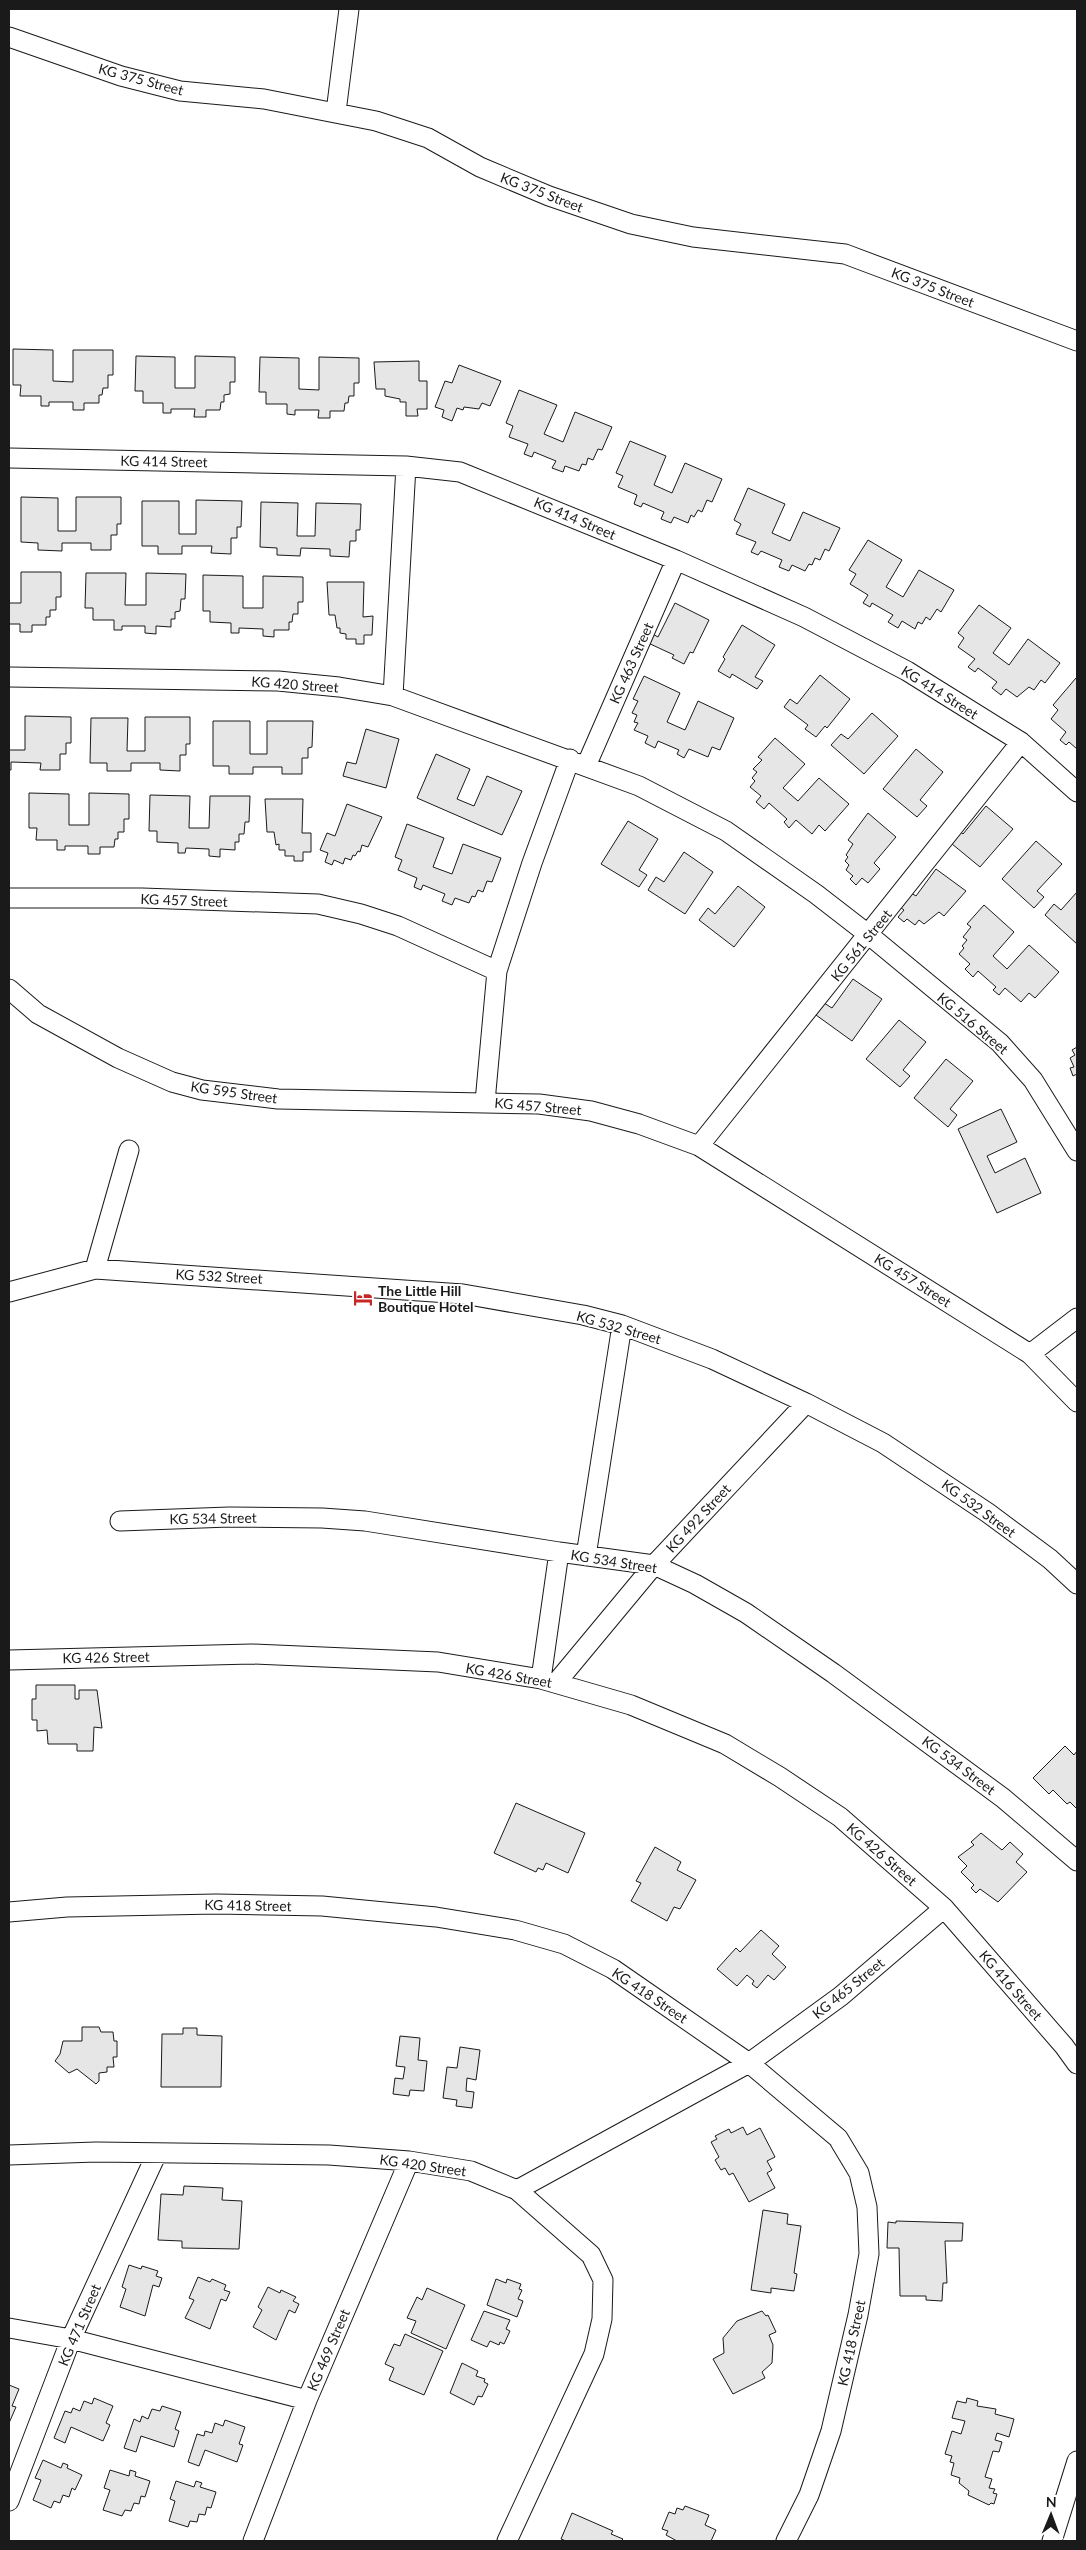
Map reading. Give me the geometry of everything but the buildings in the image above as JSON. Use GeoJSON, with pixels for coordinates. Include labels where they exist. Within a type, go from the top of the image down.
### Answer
{"type":"FeatureCollection","features":[{"type":"Feature","properties":{"kind":"street"},"geometry":{"type":"LineString","coordinates":[[336,112],[349,9]]}},
{"type":"Feature","properties":{"kind":"street","name":"KG 375 Street"},"geometry":{"type":"LineString","coordinates":[[9,37],[121,76],[180,91],[264,99],[376,121],[428,138],[480,168],[549,196],[631,224],[693,237],[845,254],[1077,341]]}},
{"type":"Feature","properties":{"kind":"street","name":"KG 414 Street"},"geometry":{"type":"LineString","coordinates":[[9,458],[406,466],[460,472],[676,560],[813,621],[907,671],[1021,742],[1077,792]]}},
{"type":"Feature","properties":{"kind":"street"},"geometry":{"type":"LineString","coordinates":[[393,696],[406,466]]}},
{"type":"Feature","properties":{"kind":"street","name":"KG 463 Street"},"geometry":{"type":"LineString","coordinates":[[497,971],[532,863],[676,560]]}},
{"type":"Feature","properties":{"kind":"street","name":"KG 420 Street"},"geometry":{"type":"LineString","coordinates":[[9,677],[278,681],[339,686],[393,696],[578,763]]}},
{"type":"Feature","properties":{"kind":"street","name":"KG 561 Street"},"geometry":{"type":"LineString","coordinates":[[699,1146],[1021,742]]}},
{"type":"Feature","properties":{"kind":"street","name":"KG 516 Street"},"geometry":{"type":"LineString","coordinates":[[578,763],[638,786],[726,832],[816,894],[869,935],[1000,1043],[1033,1080],[1077,1152]]}},
{"type":"Feature","properties":{"kind":"street","name":"KG 457 Street"},"geometry":{"type":"LineString","coordinates":[[9,898],[142,898],[318,904],[361,914],[398,926],[497,971],[486,1102],[539,1104],[591,1111],[639,1124],[699,1146],[1030,1354],[1077,1402]]}},
{"type":"Feature","properties":{"kind":"street","name":"KG 595 Street"},"geometry":{"type":"LineString","coordinates":[[9,989],[38,1014],[118,1058],[148,1073],[202,1090],[278,1099],[486,1102]]}},
{"type":"Feature","properties":{"kind":"street"},"geometry":{"type":"LineString","coordinates":[[95,1269],[129,1150]]}},
{"type":"Feature","properties":{"kind":"street","name":"KG 532 Street"},"geometry":{"type":"LineString","coordinates":[[9,1292],[95,1269],[463,1294],[583,1315],[622,1325],[712,1359],[806,1402],[883,1443],[936,1477],[1050,1559],[1077,1584]]}},
{"type":"Feature","properties":{"kind":"street"},"geometry":{"type":"LineString","coordinates":[[1030,1354],[1077,1318]]}},
{"type":"Feature","properties":{"kind":"street"},"geometry":{"type":"LineString","coordinates":[[586,1556],[622,1325]]}},
{"type":"Feature","properties":{"kind":"street","name":"KG 492 Street"},"geometry":{"type":"LineString","coordinates":[[548,1681],[654,1564],[806,1402]]}},
{"type":"Feature","properties":{"kind":"street","name":"KG 534 Street"},"geometry":{"type":"LineString","coordinates":[[120,1521],[229,1517],[322,1518],[365,1521],[559,1552],[654,1564],[696,1584],[746,1613],[833,1673],[1002,1798],[1077,1861]]}},
{"type":"Feature","properties":{"kind":"street"},"geometry":{"type":"LineString","coordinates":[[548,1681],[559,1552]]}},
{"type":"Feature","properties":{"kind":"street","name":"KG 426 Street"},"geometry":{"type":"LineString","coordinates":[[10,1655],[252,1654],[342,1656],[438,1662],[548,1681],[631,1705],[725,1744],[780,1777],[840,1817],[944,1908]]}},
{"type":"Feature","properties":{"kind":"street","name":"KG 418 Street"},"geometry":{"type":"LineString","coordinates":[[9,1912],[67,1907],[206,1904],[322,1906],[436,1917],[515,1930],[564,1944],[613,1969],[749,2063],[838,2138],[859,2173],[867,2207],[869,2254],[858,2315],[831,2431],[809,2495],[786,2541]]}},
{"type":"Feature","properties":{"kind":"street","name":"KG 465 Street"},"geometry":{"type":"LineString","coordinates":[[517,2190],[749,2063],[841,1996],[944,1908]]}},
{"type":"Feature","properties":{"kind":"street","name":"KG 416 Street"},"geometry":{"type":"LineString","coordinates":[[944,1908],[1077,2064]]}},
{"type":"Feature","properties":{"kind":"street","name":"KG 420 Street"},"geometry":{"type":"LineString","coordinates":[[9,2155],[157,2153],[329,2155],[409,2161],[470,2171],[517,2190],[591,2255],[603,2280],[602,2318],[594,2354],[506,2541]]}},
{"type":"Feature","properties":{"kind":"street","name":"KG 471 Street"},"geometry":{"type":"LineString","coordinates":[[9,2501],[71,2339],[157,2153]]}},
{"type":"Feature","properties":{"kind":"street","name":"KG 469 Street"},"geometry":{"type":"LineString","coordinates":[[253,2541],[307,2400],[409,2161]]}},
{"type":"Feature","properties":{"kind":"street"},"geometry":{"type":"LineString","coordinates":[[9,2328],[71,2339],[307,2400]]}},
{"type":"Feature","properties":{"kind":"street"},"geometry":{"type":"LineString","coordinates":[[1052,2541],[1077,2460]]}},
{"type":"Feature","properties":{"kind":"place","name":"The Little Hill Boutique Hotel"},"geometry":{"type":"Point","coordinates":[363,1298]}}]}
